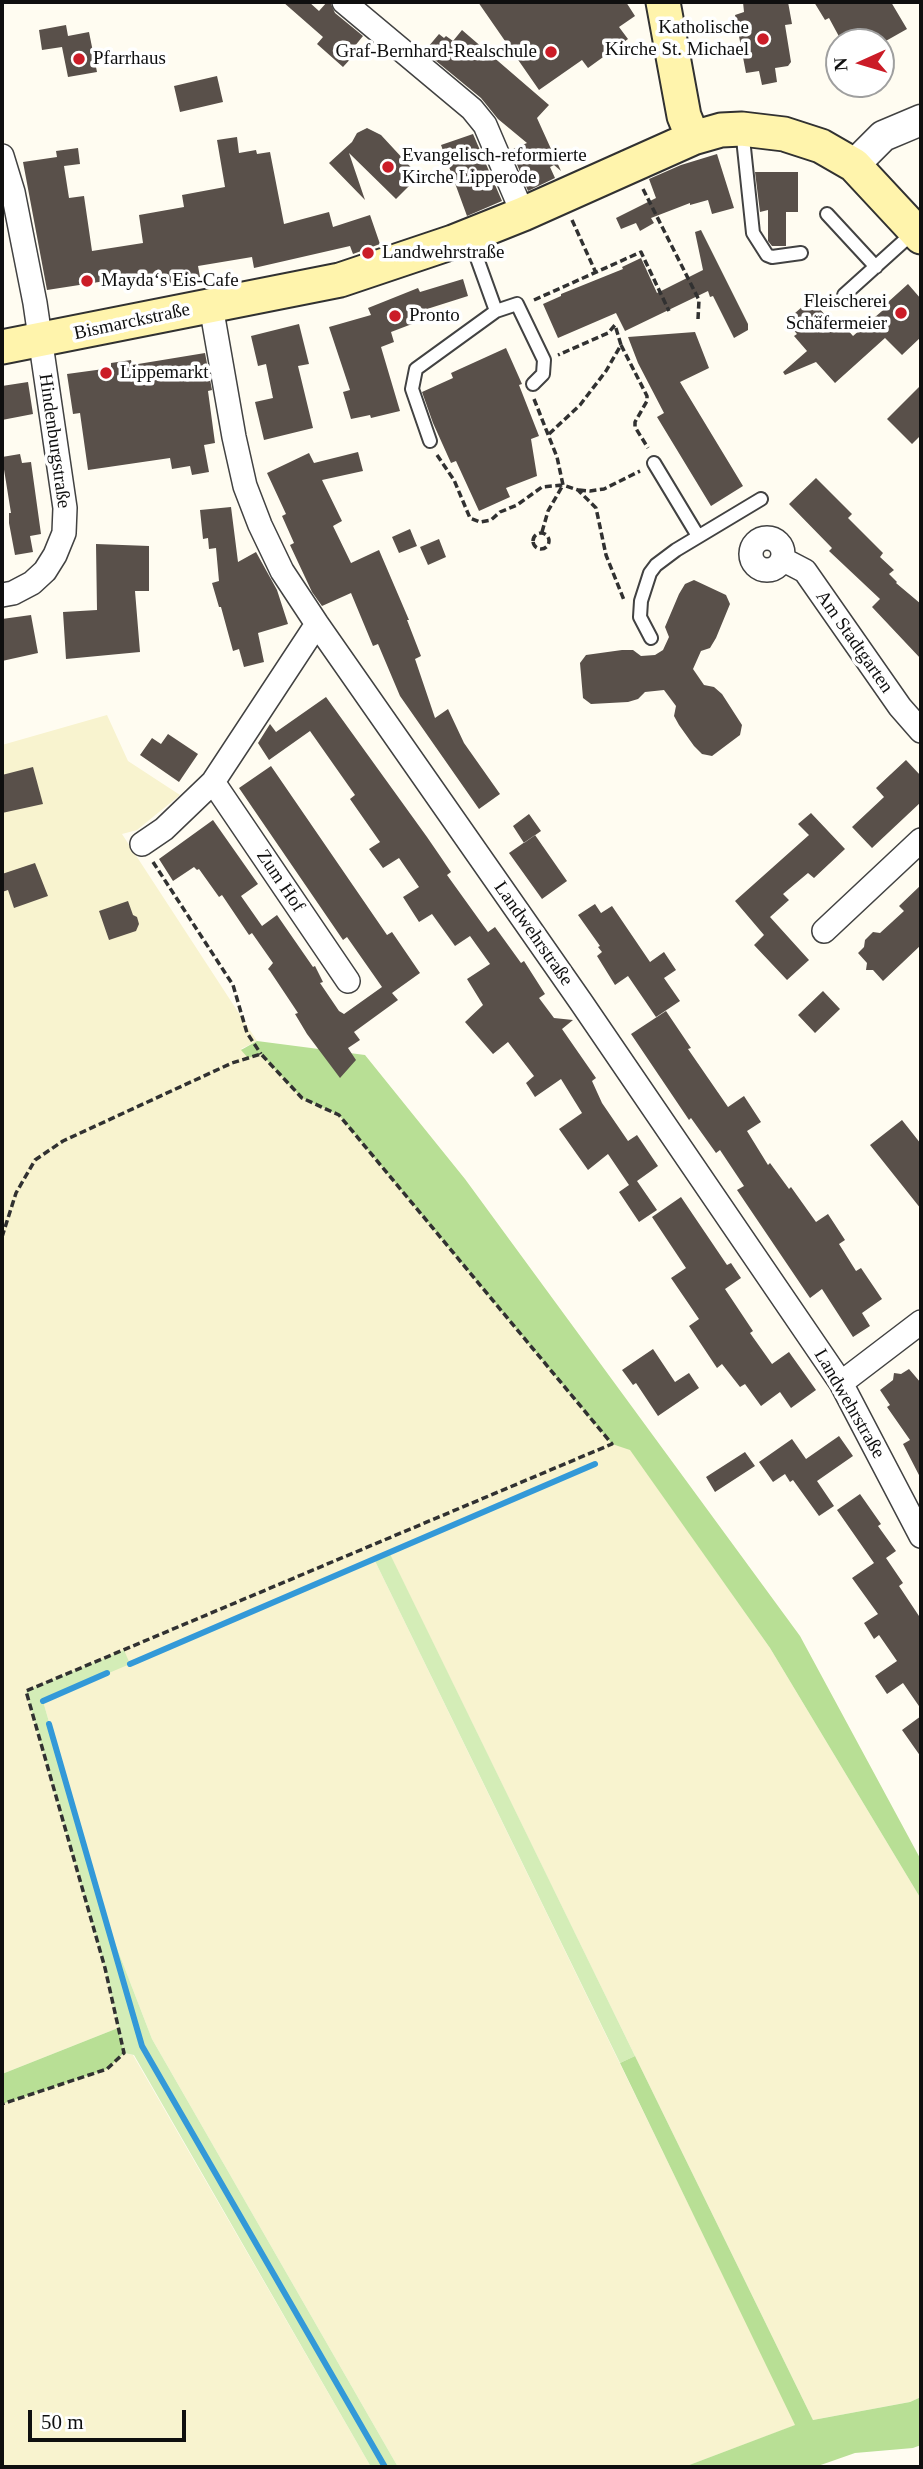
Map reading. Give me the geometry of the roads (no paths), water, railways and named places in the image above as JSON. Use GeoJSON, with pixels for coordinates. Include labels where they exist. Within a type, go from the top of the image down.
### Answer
{"type":"FeatureCollection","features":[{"type":"Feature","properties":{"kind":"main road"},"geometry":{"type":"LineString","coordinates":[[663,2],[684,117],[693,138]]}},
{"type":"Feature","properties":{"kind":"main road","name":"Bismarckstraße"},"geometry":{"type":"LineString","coordinates":[[2,347],[340,280],[523,214],[693,138],[721,130],[742,129],[784,134],[821,146],[854,165],[918,234]]}},
{"type":"Feature","properties":{"kind":"street"},"geometry":{"type":"LineString","coordinates":[[344,2],[472,109],[485,125],[523,214]]}},
{"type":"Feature","properties":{"kind":"street"},"geometry":{"type":"LineString","coordinates":[[854,165],[883,136],[921,120]]}},
{"type":"Feature","properties":{"kind":"street","name":"Hindenburgstraße"},"geometry":{"type":"LineString","coordinates":[[2,156],[13,192],[40,341],[65,508],[64,533],[45,571],[32,583],[13,593],[2,595]]}},
{"type":"Feature","properties":{"kind":"street","name":"Landwehrstraße"},"geometry":{"type":"LineString","coordinates":[[211,306],[245,486],[282,571],[841,1383],[921,1536]]}},
{"type":"Feature","properties":{"kind":"street","name":"Am Stadtgarten"},"geometry":{"type":"LineString","coordinates":[[782,559],[805,571],[900,707],[921,731]]}},
{"type":"Feature","properties":{"kind":"street"},"geometry":{"type":"LineString","coordinates":[[142,844],[164,829],[213,782],[317,624]]}},
{"type":"Feature","properties":{"kind":"street","name":"Zum Hof"},"geometry":{"type":"LineString","coordinates":[[213,782],[348,981]]}},
{"type":"Feature","properties":{"kind":"street"},"geometry":{"type":"LineString","coordinates":[[824,931],[921,840]]}},
{"type":"Feature","properties":{"kind":"street"},"geometry":{"type":"LineString","coordinates":[[841,1383],[921,1322]]}},
{"type":"Feature","properties":{"kind":"lane"},"geometry":{"type":"LineString","coordinates":[[742,129],[753,233],[767,255],[772,257],[801,253]]}},
{"type":"Feature","properties":{"kind":"lane"},"geometry":{"type":"LineString","coordinates":[[827,214],[876,267]]}},
{"type":"Feature","properties":{"kind":"lane"},"geometry":{"type":"LineString","coordinates":[[844,295],[918,234]]}},
{"type":"Feature","properties":{"kind":"lane"},"geometry":{"type":"LineString","coordinates":[[469,235],[496,311]]}},
{"type":"Feature","properties":{"kind":"lane"},"geometry":{"type":"LineString","coordinates":[[430,441],[412,389],[416,369],[496,311],[517,304],[544,360],[543,374],[533,384]]}},
{"type":"Feature","properties":{"kind":"lane"},"geometry":{"type":"LineString","coordinates":[[654,463],[698,537]]}},
{"type":"Feature","properties":{"kind":"lane"},"geometry":{"type":"LineString","coordinates":[[651,638],[640,617],[641,601],[656,565],[761,499]]}},
{"type":"Feature","properties":{"kind":"waterway"},"geometry":{"type":"LineString","coordinates":[[130,1664],[595,1464]]}},
{"type":"Feature","properties":{"kind":"waterway"},"geometry":{"type":"LineString","coordinates":[[43,1701],[107,1673]]}},
{"type":"Feature","properties":{"kind":"waterway"},"geometry":{"type":"LineString","coordinates":[[49,1724],[142,2046],[385,2467]]}},
{"type":"Feature","properties":{"kind":"place","name":"Katholische Kirche St. Michael"},"geometry":{"type":"Point","coordinates":[763,39]}},
{"type":"Feature","properties":{"kind":"place","name":"Graf-Bernhard-Realschule"},"geometry":{"type":"Point","coordinates":[551,52]}},
{"type":"Feature","properties":{"kind":"place","name":"Pfarrhaus"},"geometry":{"type":"Point","coordinates":[79,59]}},
{"type":"Feature","properties":{"kind":"place","name":"Evangelisch-reformierte Kirche Lipperode"},"geometry":{"type":"Point","coordinates":[388,167]}},
{"type":"Feature","properties":{"kind":"place","name":"Landwehrstraße"},"geometry":{"type":"Point","coordinates":[368,253]}},
{"type":"Feature","properties":{"kind":"place","name":"Mayda‘s Eis-Cafe"},"geometry":{"type":"Point","coordinates":[87,281]}},
{"type":"Feature","properties":{"kind":"place","name":"Fleischerei Schäfermeier"},"geometry":{"type":"Point","coordinates":[901,313]}},
{"type":"Feature","properties":{"kind":"place","name":"Pronto"},"geometry":{"type":"Point","coordinates":[395,316]}},
{"type":"Feature","properties":{"kind":"place","name":"Lippemarkt"},"geometry":{"type":"Point","coordinates":[106,373]}}]}
